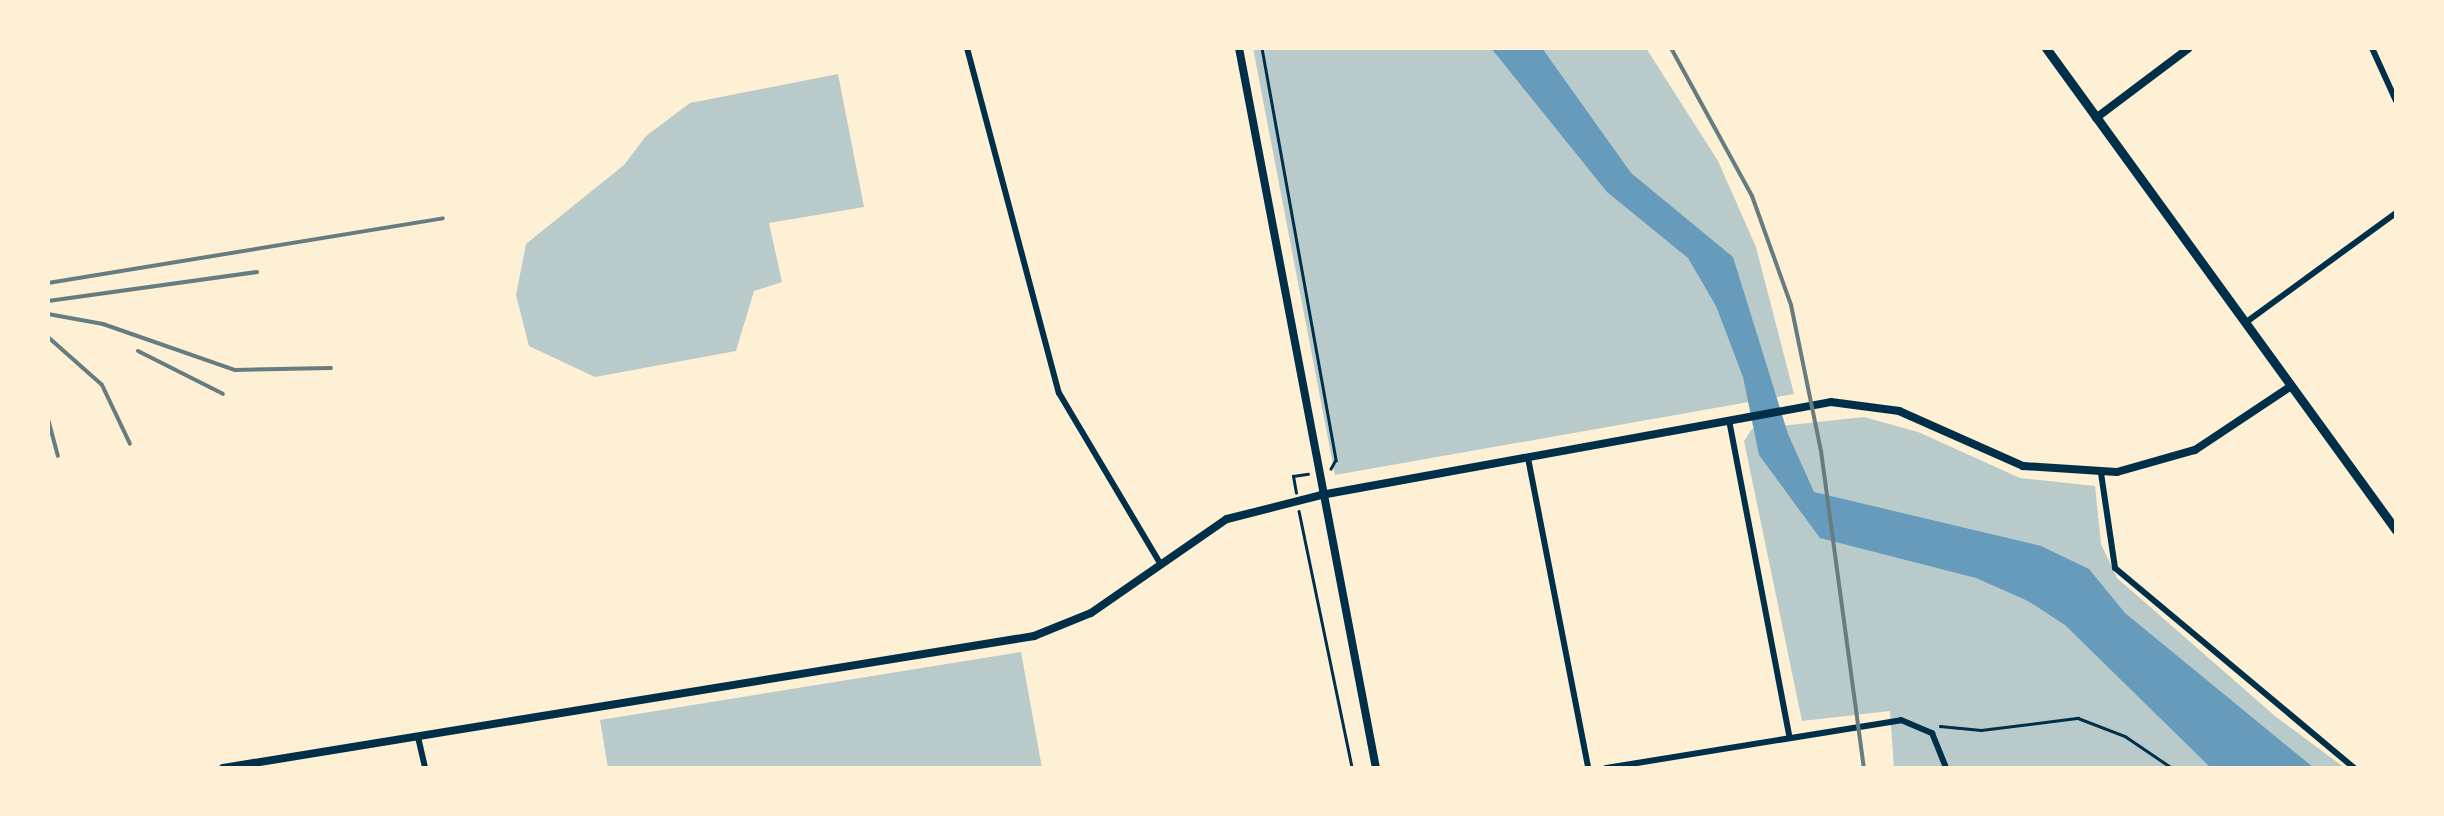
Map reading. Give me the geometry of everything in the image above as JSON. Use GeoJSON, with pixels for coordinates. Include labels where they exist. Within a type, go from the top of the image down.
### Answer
{"type":"FeatureCollection","features":[{"type":"Feature","properties":{"kind":"main road"},"geometry":{"type":"LineString","coordinates":[[2046,48],[2396,528]]}},
{"type":"Feature","properties":{"kind":"street"},"geometry":{"type":"LineString","coordinates":[[967,48],[1059,393],[1160,563]]}},
{"type":"Feature","properties":{"kind":"street"},"geometry":{"type":"LineString","coordinates":[[1238,48],[1376,768]]}},
{"type":"Feature","properties":{"kind":"street"},"geometry":{"type":"LineString","coordinates":[[2096,118],[2189,48]]}},
{"type":"Feature","properties":{"kind":"street"},"geometry":{"type":"LineString","coordinates":[[2372,48],[2396,101]]}},
{"type":"Feature","properties":{"kind":"street"},"geometry":{"type":"LineString","coordinates":[[2244,324],[2396,213]]}},
{"type":"Feature","properties":{"kind":"street"},"geometry":{"type":"LineString","coordinates":[[223,768],[1034,636],[1092,613],[1227,519],[1321,495],[1831,402],[1884,407],[2006,461],[2101,473],[2195,450],[2290,387]]}},
{"type":"Feature","properties":{"kind":"street"},"geometry":{"type":"LineString","coordinates":[[1729,420],[1789,734]]}},
{"type":"Feature","properties":{"kind":"street"},"geometry":{"type":"LineString","coordinates":[[1528,458],[1588,768]]}},
{"type":"Feature","properties":{"kind":"street"},"geometry":{"type":"LineString","coordinates":[[2101,473],[2115,568],[2354,768]]}},
{"type":"Feature","properties":{"kind":"street"},"geometry":{"type":"LineString","coordinates":[[1606,768],[1789,734],[1914,722],[1938,743],[1946,768]]}},
{"type":"Feature","properties":{"kind":"street"},"geometry":{"type":"LineString","coordinates":[[418,737],[425,768]]}},
{"type":"Feature","properties":{"kind":"path"},"geometry":{"type":"LineString","coordinates":[[1262,48],[1336,460],[1332,469]]}},
{"type":"Feature","properties":{"kind":"path"},"geometry":{"type":"LineString","coordinates":[[1294,484],[1293,476],[1300,475]]}},
{"type":"Feature","properties":{"kind":"path"},"geometry":{"type":"LineString","coordinates":[[1300,516],[1352,768]]}},
{"type":"Feature","properties":{"kind":"path"},"geometry":{"type":"LineString","coordinates":[[1940,726],[1992,729],[2078,718],[2125,736],[2172,768]]}},
{"type":"Feature","properties":{"kind":"shaded area"},"geometry":{"type":"Polygon","coordinates":[[[1253,48],[1646,48],[1718,161],[1756,247],[1794,394],[1335,475],[1253,48]]]}},
{"type":"Feature","properties":{"kind":"shaded area"},"geometry":{"type":"Polygon","coordinates":[[[838,74],[864,207],[769,223],[782,282],[754,291],[736,351],[595,377],[529,346],[516,295],[526,244],[624,165],[646,136],[690,103],[838,74]]]}},
{"type":"Feature","properties":{"kind":"shaded area"},"geometry":{"type":"Polygon","coordinates":[[[1864,417],[1918,432],[2020,478],[2095,486],[2101,544],[2117,578],[2275,716],[2345,768],[1894,768],[1890,711],[1802,721],[1744,441],[1752,429],[1864,417]]]}},
{"type":"Feature","properties":{"kind":"shaded area"},"geometry":{"type":"Polygon","coordinates":[[[1021,652],[1042,768],[608,768],[600,720],[1021,652]]]}},
{"type":"Feature","properties":{"kind":"water"},"geometry":{"type":"Polygon","coordinates":[[[1491,48],[1542,48],[1631,173],[1733,257],[1788,434],[1814,492],[2041,546],[2089,569],[2125,613],[2314,768],[2211,768],[2065,625],[2028,601],[1976,578],[1820,538],[1759,455],[1743,377],[1716,306],[1688,258],[1607,192],[1491,48]]]}},
{"type":"Feature","properties":{"kind":"railway"},"geometry":{"type":"LineString","coordinates":[[1671,48],[1752,196],[1791,305],[1821,451],[1864,768]]}},
{"type":"Feature","properties":{"kind":"railway"},"geometry":{"type":"LineString","coordinates":[[48,283],[443,218]]}},
{"type":"Feature","properties":{"kind":"railway"},"geometry":{"type":"LineString","coordinates":[[48,301],[257,272]]}},
{"type":"Feature","properties":{"kind":"railway"},"geometry":{"type":"LineString","coordinates":[[48,314],[103,324],[235,370],[331,368]]}},
{"type":"Feature","properties":{"kind":"railway"},"geometry":{"type":"LineString","coordinates":[[48,337],[102,385],[130,444]]}},
{"type":"Feature","properties":{"kind":"railway"},"geometry":{"type":"LineString","coordinates":[[138,351],[223,394]]}},
{"type":"Feature","properties":{"kind":"railway"},"geometry":{"type":"LineString","coordinates":[[48,419],[58,456]]}}]}
